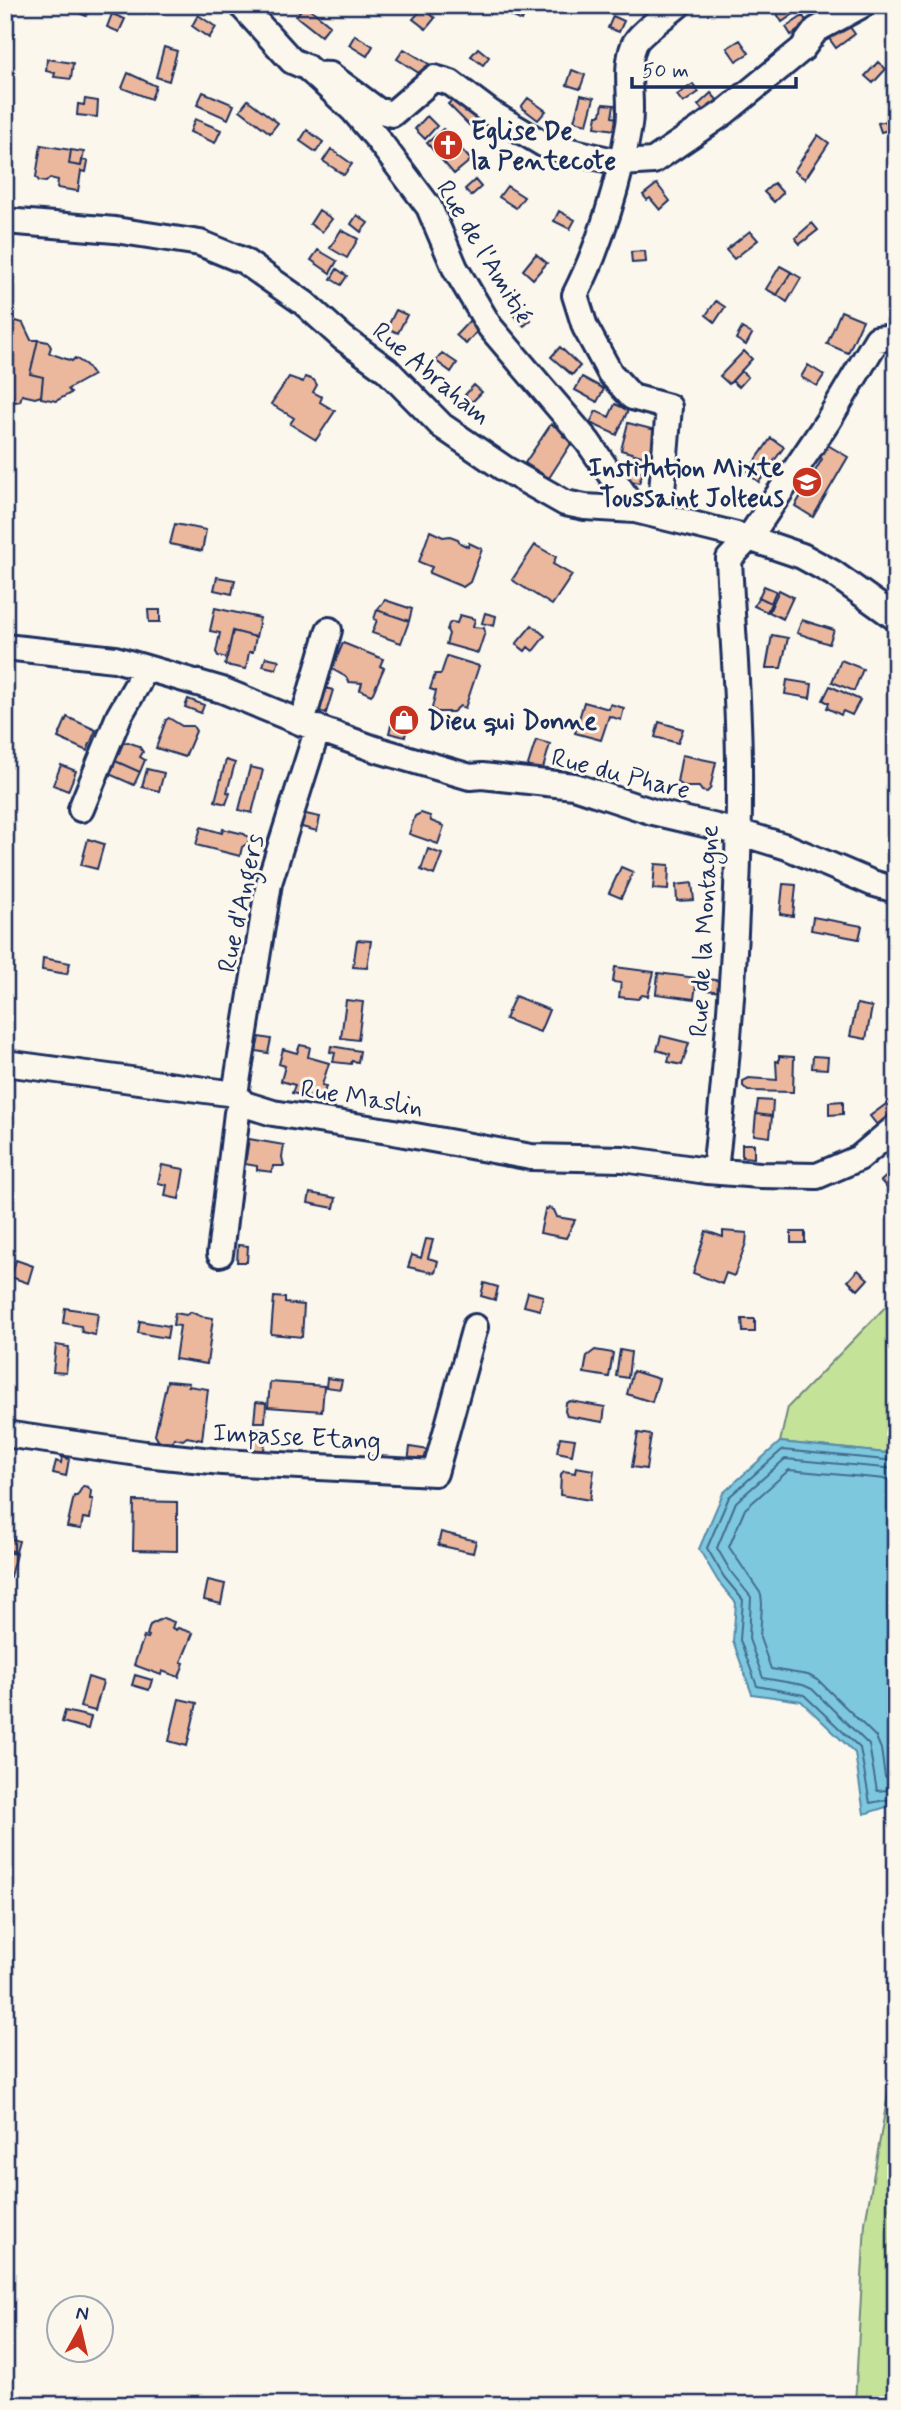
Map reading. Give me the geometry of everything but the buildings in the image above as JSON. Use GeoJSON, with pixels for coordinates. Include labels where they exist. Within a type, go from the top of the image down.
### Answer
{"type":"FeatureCollection","features":[{"type":"Feature","properties":{"kind":"street","name":"Rue de l'Amitié"},"geometry":{"type":"LineString","coordinates":[[241,5],[292,61],[306,66],[353,110],[429,208],[455,268],[490,327],[588,442],[635,510]]}},
{"type":"Feature","properties":{"kind":"street"},"geometry":{"type":"LineString","coordinates":[[660,515],[669,407],[632,397],[610,373],[585,327],[575,295],[588,269],[622,163],[629,121],[630,72],[635,43],[678,5]]}},
{"type":"Feature","properties":{"kind":"street"},"geometry":{"type":"LineString","coordinates":[[314,74],[330,75],[377,110],[392,114],[434,78],[443,80],[522,133],[545,145],[622,163],[653,161],[725,112],[802,49],[816,30],[862,5]]}},
{"type":"Feature","properties":{"kind":"street","name":"Rue Abraham"},"geometry":{"type":"LineString","coordinates":[[5,221],[115,230],[200,243],[244,261],[304,303],[343,338],[387,370],[442,426],[505,470],[565,503],[585,508],[635,510],[660,515],[750,538],[802,556],[833,573],[896,618]]}},
{"type":"Feature","properties":{"kind":"street","name":"Rue de la Montagne"},"geometry":{"type":"LineString","coordinates":[[715,1171],[726,1076],[737,901],[739,764],[729,559],[750,538],[828,421],[877,339],[896,337]]}},
{"type":"Feature","properties":{"kind":"street","name":"Rue d'Angers"},"geometry":{"type":"LineString","coordinates":[[220,1254],[270,884],[310,725],[329,630]]}},
{"type":"Feature","properties":{"kind":"street","name":"Rue du Phare"},"geometry":{"type":"LineString","coordinates":[[5,647],[115,659],[222,690],[375,750],[470,778],[482,776],[574,786],[653,812],[787,846],[872,883],[896,890]]}},
{"type":"Feature","properties":{"kind":"street"},"geometry":{"type":"LineString","coordinates":[[81,809],[119,716],[138,683],[141,667]]}},
{"type":"Feature","properties":{"kind":"street","name":"Rue Maslin"},"geometry":{"type":"LineString","coordinates":[[5,1063],[240,1099],[273,1113],[387,1130],[531,1157],[623,1159],[715,1171],[817,1175],[859,1158],[896,1127]]}},
{"type":"Feature","properties":{"kind":"street","name":"Impasse Etang"},"geometry":{"type":"LineString","coordinates":[[5,1434],[222,1462],[435,1473],[475,1326]]}},
{"type":"Feature","properties":{"kind":"green space"},"geometry":{"type":"Polygon","coordinates":[[[896,1296],[896,1454],[780,1442],[788,1407],[896,1296]]]}},
{"type":"Feature","properties":{"kind":"green space"},"geometry":{"type":"Polygon","coordinates":[[[896,2050],[896,2405],[855,2405],[865,2223],[896,2050]]]}},
{"type":"Feature","properties":{"kind":"water"},"geometry":{"type":"Polygon","coordinates":[[[780,1442],[896,1454],[896,1804],[864,1814],[855,1753],[801,1701],[752,1694],[733,1641],[736,1603],[718,1581],[699,1549],[723,1493],[780,1442]]]}},
{"type":"Feature","properties":{"kind":"place","name":"Eglise De la Pentecote"},"geometry":{"type":"Point","coordinates":[448,145]}},
{"type":"Feature","properties":{"kind":"place","name":"Institution Mixte Toussaint Jolteus"},"geometry":{"type":"Point","coordinates":[807,482]}},
{"type":"Feature","properties":{"kind":"place","name":"Dieu qui Donne"},"geometry":{"type":"Point","coordinates":[404,720]}}]}
